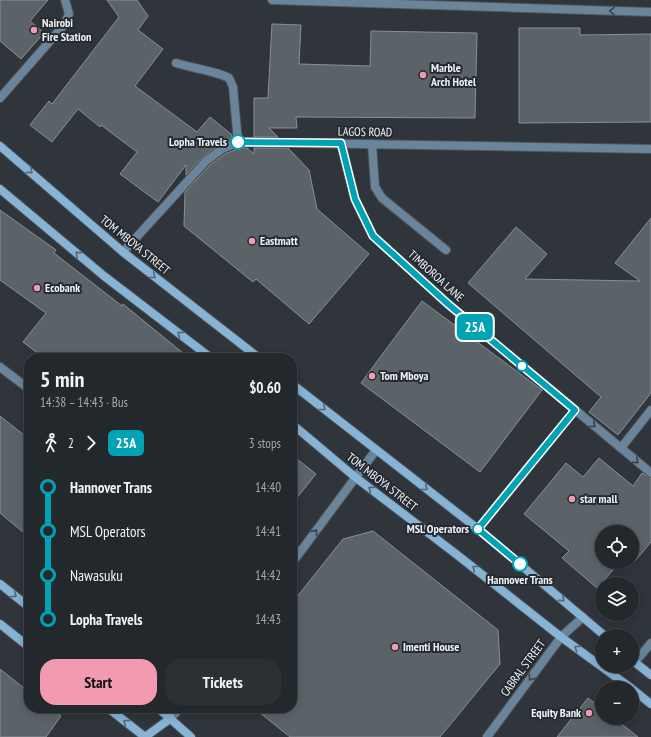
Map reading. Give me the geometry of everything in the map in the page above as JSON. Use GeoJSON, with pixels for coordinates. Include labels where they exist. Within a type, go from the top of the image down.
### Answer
{"type":"FeatureCollection","features":[{"type":"Feature","properties":{"kind":"main road","name":"TOM MBOYA STREET"},"geometry":{"type":"LineString","coordinates":[[0,146],[123,252],[252,353]]}},
{"type":"Feature","properties":{"kind":"main road"},"geometry":{"type":"LineString","coordinates":[[0,189],[104,276],[204,353]]}},
{"type":"Feature","properties":{"kind":"main road","name":"TOM MBOYA STREET"},"geometry":{"type":"LineString","coordinates":[[297,388],[478,529],[597,629]]}},
{"type":"Feature","properties":{"kind":"main road","name":"TOM MBOYA STREET"},"geometry":{"type":"LineString","coordinates":[[297,428],[355,477],[561,637],[622,681]]}},
{"type":"Feature","properties":{"kind":"main road"},"geometry":{"type":"LineString","coordinates":[[0,584],[24,603]]}},
{"type":"Feature","properties":{"kind":"main road"},"geometry":{"type":"LineString","coordinates":[[0,624],[24,642]]}},
{"type":"Feature","properties":{"kind":"main road"},"geometry":{"type":"LineString","coordinates":[[639,666],[651,675]]}},
{"type":"Feature","properties":{"kind":"main road","name":"TOM MBOYA STREET"},"geometry":{"type":"LineString","coordinates":[[639,694],[651,704]]}},
{"type":"Feature","properties":{"kind":"main road"},"geometry":{"type":"LineString","coordinates":[[114,713],[145,737],[171,718]]}},
{"type":"Feature","properties":{"kind":"main road"},"geometry":{"type":"LineString","coordinates":[[164,713],[191,737]]}},
{"type":"Feature","properties":{"kind":"street"},"geometry":{"type":"LineString","coordinates":[[0,98],[64,25],[69,14],[65,0]]}},
{"type":"Feature","properties":{"kind":"street"},"geometry":{"type":"LineString","coordinates":[[272,0],[651,12]]}},
{"type":"Feature","properties":{"kind":"street"},"geometry":{"type":"LineString","coordinates":[[176,63],[202,71],[221,74],[229,78],[233,87],[238,142]]}},
{"type":"Feature","properties":{"kind":"street","name":"LAGOS ROAD"},"geometry":{"type":"LineString","coordinates":[[123,252],[206,161],[222,149],[238,142],[651,149]]}},
{"type":"Feature","properties":{"kind":"street","name":"TIMBOROA LANE"},"geometry":{"type":"LineString","coordinates":[[341,143],[355,199],[373,236],[448,304],[651,473]]}},
{"type":"Feature","properties":{"kind":"street"},"geometry":{"type":"LineString","coordinates":[[372,144],[375,187],[382,198],[446,250]]}},
{"type":"Feature","properties":{"kind":"street"},"geometry":{"type":"LineString","coordinates":[[0,367],[24,385]]}},
{"type":"Feature","properties":{"kind":"street"},"geometry":{"type":"LineString","coordinates":[[478,529],[575,410]]}},
{"type":"Feature","properties":{"kind":"street"},"geometry":{"type":"LineString","coordinates":[[621,448],[651,410]]}},
{"type":"Feature","properties":{"kind":"street"},"geometry":{"type":"LineString","coordinates":[[297,556],[376,450]]}},
{"type":"Feature","properties":{"kind":"street","name":"CABRAL STREET"},"geometry":{"type":"LineString","coordinates":[[488,737],[561,637],[583,617]]}},
{"type":"Feature","properties":{"kind":"street"},"geometry":{"type":"LineString","coordinates":[[639,655],[651,643]]}},
{"type":"Feature","properties":{"kind":"street"},"geometry":{"type":"LineString","coordinates":[[171,718],[176,713]]}},
{"type":"Feature","properties":{"kind":"building"},"geometry":{"type":"Polygon","coordinates":[[[0,0],[48,0],[30,21],[44,33],[21,59],[0,41],[0,0]]]}},
{"type":"Feature","properties":{"kind":"building"},"geometry":{"type":"Polygon","coordinates":[[[107,0],[137,0],[148,16],[138,30],[163,49],[135,86],[197,132],[210,117],[232,135],[232,139],[219,144],[203,157],[186,175],[186,165],[158,202],[120,174],[137,152],[101,125],[100,127],[78,109],[52,142],[30,125],[49,101],[52,104],[119,17],[107,0]]]}},
{"type":"Feature","properties":{"kind":"building"},"geometry":{"type":"Polygon","coordinates":[[[272,24],[301,25],[299,64],[370,66],[371,31],[477,33],[475,118],[296,117],[297,128],[269,128],[278,137],[254,137],[254,98],[268,98],[272,24]]]}},
{"type":"Feature","properties":{"kind":"building"},"geometry":{"type":"Polygon","coordinates":[[[519,28],[580,28],[580,35],[651,34],[651,122],[519,123],[519,28]]]}},
{"type":"Feature","properties":{"kind":"building"},"geometry":{"type":"Polygon","coordinates":[[[239,148],[247,148],[254,154],[254,148],[288,148],[309,170],[317,209],[369,254],[309,324],[256,279],[253,282],[184,226],[185,192],[210,165],[225,154],[239,148]]]}},
{"type":"Feature","properties":{"kind":"building"},"geometry":{"type":"Polygon","coordinates":[[[0,210],[56,250],[54,253],[122,306],[123,304],[183,353],[37,353],[23,342],[46,313],[0,280],[0,210]]]}},
{"type":"Feature","properties":{"kind":"building"},"geometry":{"type":"Polygon","coordinates":[[[651,218],[651,393],[618,435],[589,412],[601,397],[468,283],[516,227],[547,254],[525,279],[640,281],[615,263],[651,218]]]}},
{"type":"Feature","properties":{"kind":"building"},"geometry":{"type":"Polygon","coordinates":[[[422,301],[542,390],[480,472],[361,383],[422,301]]]}},
{"type":"Feature","properties":{"kind":"building"},"geometry":{"type":"Polygon","coordinates":[[[0,416],[24,435],[24,533],[0,513],[0,416]]]}},
{"type":"Feature","properties":{"kind":"building"},"geometry":{"type":"Polygon","coordinates":[[[599,458],[633,486],[642,473],[651,478],[651,542],[639,556],[639,525],[595,525],[595,569],[614,569],[607,577],[595,577],[595,586],[562,558],[569,551],[524,514],[566,463],[583,477],[599,458]]]}},
{"type":"Feature","properties":{"kind":"building"},"geometry":{"type":"Polygon","coordinates":[[[297,459],[316,474],[297,498],[297,459]]]}},
{"type":"Feature","properties":{"kind":"building","name":"Imenti House"},"geometry":{"type":"Polygon","coordinates":[[[373,531],[498,630],[500,664],[440,737],[290,737],[260,713],[297,713],[297,597],[343,539],[373,531]]]}},
{"type":"Feature","properties":{"kind":"building"},"geometry":{"type":"Polygon","coordinates":[[[0,669],[24,688],[24,713],[57,713],[61,716],[46,737],[0,737],[0,669]]]}},
{"type":"Feature","properties":{"kind":"building","name":"Equity Bank"},"geometry":{"type":"Polygon","coordinates":[[[588,698],[595,704],[595,725],[623,725],[638,737],[557,737],[588,698]]]}},
{"type":"Feature","properties":{"kind":"bus line","name":"25A"},"geometry":{"type":"LineString","coordinates":[[238,142],[341,143],[355,199],[373,236],[448,304],[575,410],[478,529],[520,564]]}},
{"type":"Feature","properties":{"kind":"place","name":"Nairobi Fire Station"},"geometry":{"type":"Point","coordinates":[34,30]}},
{"type":"Feature","properties":{"kind":"place","name":"Marble Arch Hotel"},"geometry":{"type":"Point","coordinates":[423,75]}},
{"type":"Feature","properties":{"kind":"place","name":"Lopha Travels"},"geometry":{"type":"Point","coordinates":[238,142]}},
{"type":"Feature","properties":{"kind":"place","name":"Eastmatt"},"geometry":{"type":"Point","coordinates":[252,241]}},
{"type":"Feature","properties":{"kind":"place","name":"Ecobank"},"geometry":{"type":"Point","coordinates":[37,288]}},
{"type":"Feature","properties":{"kind":"place","name":"Tom Mboya"},"geometry":{"type":"Point","coordinates":[372,376]}},
{"type":"Feature","properties":{"kind":"place","name":"star mall"},"geometry":{"type":"Point","coordinates":[572,499]}},
{"type":"Feature","properties":{"kind":"place","name":"MSL Operators"},"geometry":{"type":"Point","coordinates":[478,529]}},
{"type":"Feature","properties":{"kind":"place","name":"Hannover Trans"},"geometry":{"type":"Point","coordinates":[520,564]}},
{"type":"Feature","properties":{"kind":"place","name":"Imenti House"},"geometry":{"type":"Point","coordinates":[395,647]}},
{"type":"Feature","properties":{"kind":"place","name":"Equity Bank"},"geometry":{"type":"Point","coordinates":[589,713]}}]}
